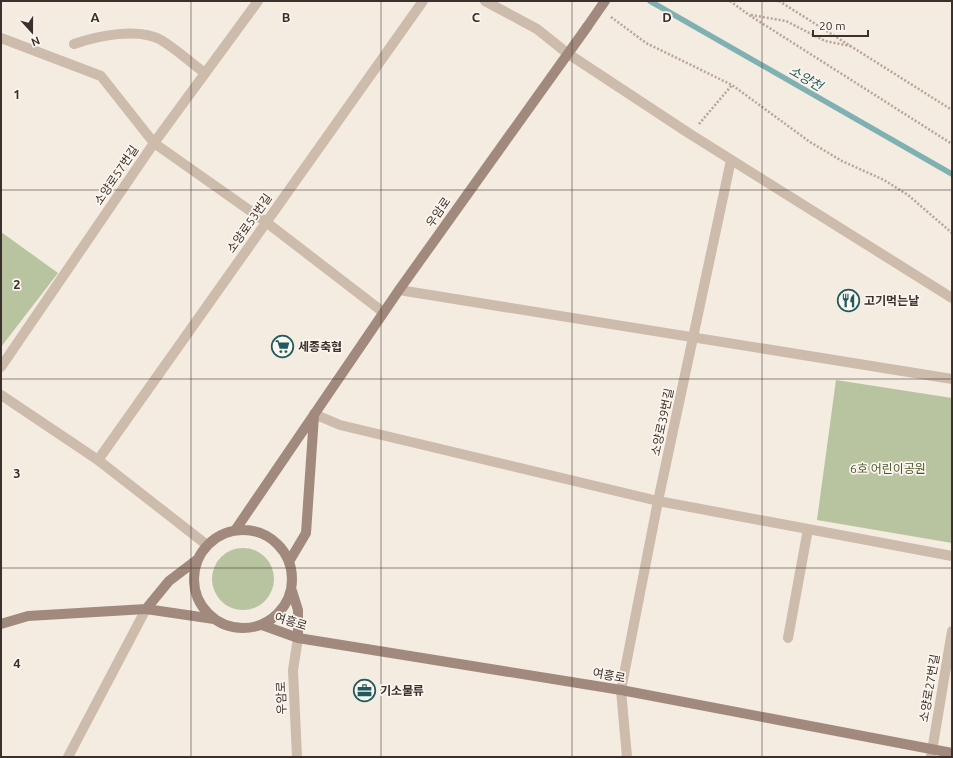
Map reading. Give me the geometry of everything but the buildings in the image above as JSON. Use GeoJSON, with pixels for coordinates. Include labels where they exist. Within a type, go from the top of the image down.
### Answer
{"type":"FeatureCollection","features":[{"type":"Feature","properties":{"kind":"street","name":"소양로57번길"},"geometry":{"type":"LineString","coordinates":[[1,367],[154,143],[258,1]]}},
{"type":"Feature","properties":{"kind":"street","name":"소양로53번길"},"geometry":{"type":"LineString","coordinates":[[98,460],[423,1]]}},
{"type":"Feature","properties":{"kind":"street"},"geometry":{"type":"LineString","coordinates":[[486,1],[537,29],[567,53],[690,134],[952,298]]}},
{"type":"Feature","properties":{"kind":"street","name":"우암로"},"geometry":{"type":"LineString","coordinates":[[236,530],[398,290],[605,1]]}},
{"type":"Feature","properties":{"kind":"street"},"geometry":{"type":"LineString","coordinates":[[74,44],[92,38],[138,33],[160,40],[205,73]]}},
{"type":"Feature","properties":{"kind":"street"},"geometry":{"type":"LineString","coordinates":[[1,38],[101,76],[154,143],[266,222],[383,312]]}},
{"type":"Feature","properties":{"kind":"street","name":"소양로39번길"},"geometry":{"type":"LineString","coordinates":[[627,757],[621,690],[658,501],[731,160]]}},
{"type":"Feature","properties":{"kind":"street"},"geometry":{"type":"LineString","coordinates":[[398,290],[952,379]]}},
{"type":"Feature","properties":{"kind":"street"},"geometry":{"type":"LineString","coordinates":[[1,395],[98,460],[207,545]]}},
{"type":"Feature","properties":{"kind":"street"},"geometry":{"type":"LineString","coordinates":[[290,560],[306,534],[314,414],[340,425],[658,501],[952,556]]}},
{"type":"Feature","properties":{"kind":"street"},"geometry":{"type":"LineString","coordinates":[[788,638],[808,529]]}},
{"type":"Feature","properties":{"kind":"street"},"geometry":{"type":"LineString","coordinates":[[1,624],[28,616],[146,608],[214,619],[229,626],[245,628],[262,625],[275,617],[286,605],[292,591],[293,576],[290,560],[281,546],[269,536],[253,530],[236,530],[220,535],[207,545],[198,559],[194,575],[195,592],[202,607],[214,619]]}},
{"type":"Feature","properties":{"kind":"street"},"geometry":{"type":"LineString","coordinates":[[68,757],[146,608],[168,581],[198,559]]}},
{"type":"Feature","properties":{"kind":"street"},"geometry":{"type":"LineString","coordinates":[[292,591],[298,610],[298,638]]}},
{"type":"Feature","properties":{"kind":"street","name":"여흥로"},"geometry":{"type":"LineString","coordinates":[[262,625],[298,638],[621,690],[931,753],[952,753]]}},
{"type":"Feature","properties":{"kind":"street","name":"소양로27번길"},"geometry":{"type":"LineString","coordinates":[[931,753],[952,631]]}},
{"type":"Feature","properties":{"kind":"street","name":"우암로"},"geometry":{"type":"LineString","coordinates":[[297,757],[293,670],[298,638]]}},
{"type":"Feature","properties":{"kind":"path"},"geometry":{"type":"LineString","coordinates":[[730,1],[748,15],[952,144]]}},
{"type":"Feature","properties":{"kind":"path"},"geometry":{"type":"LineString","coordinates":[[779,1],[952,110]]}},
{"type":"Feature","properties":{"kind":"path"},"geometry":{"type":"LineString","coordinates":[[608,15],[646,43],[732,86],[810,142],[842,160],[884,180],[908,195],[952,233]]}},
{"type":"Feature","properties":{"kind":"path"},"geometry":{"type":"LineString","coordinates":[[748,15],[786,21],[826,41],[853,47]]}},
{"type":"Feature","properties":{"kind":"path"},"geometry":{"type":"LineString","coordinates":[[690,134],[732,86]]}},
{"type":"Feature","properties":{"kind":"green space"},"geometry":{"type":"Polygon","coordinates":[[[1,232],[58,273],[1,347],[1,232]]]}},
{"type":"Feature","properties":{"kind":"green space","name":"6호 어린이공원"},"geometry":{"type":"Polygon","coordinates":[[[836,380],[952,398],[952,543],[817,520],[836,380]]]}},
{"type":"Feature","properties":{"kind":"green space"},"geometry":{"type":"Polygon","coordinates":[[[237,548],[249,548],[265,557],[272,567],[274,579],[272,591],[265,601],[249,610],[237,610],[226,605],[217,596],[212,585],[212,573],[217,562],[226,553],[237,548]]]}},
{"type":"Feature","properties":{"kind":"waterway","name":"소양천"},"geometry":{"type":"LineString","coordinates":[[650,1],[952,174]]}},
{"type":"Feature","properties":{"kind":"place","name":"고기먹는날"},"geometry":{"type":"Point","coordinates":[849,300]}},
{"type":"Feature","properties":{"kind":"place","name":"세종축협"},"geometry":{"type":"Point","coordinates":[282,346]}},
{"type":"Feature","properties":{"kind":"place","name":"기소물류"},"geometry":{"type":"Point","coordinates":[364,690]}}]}
